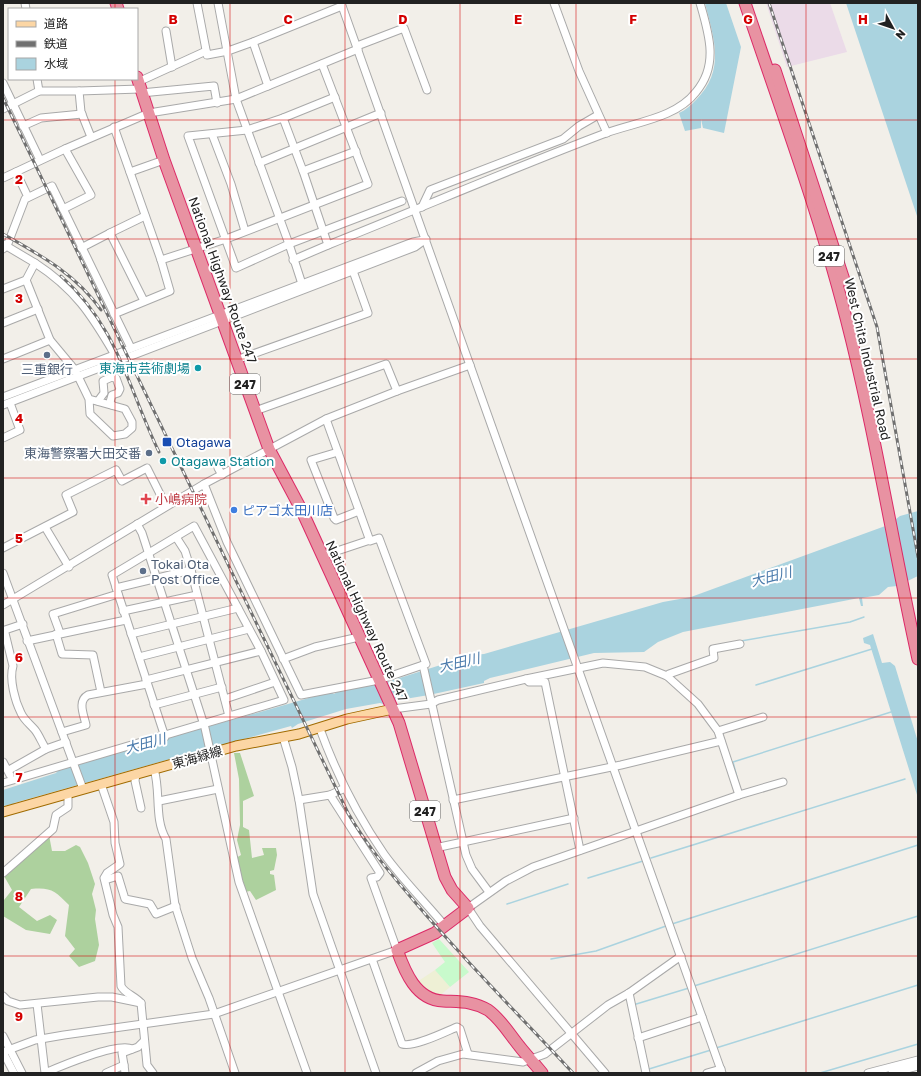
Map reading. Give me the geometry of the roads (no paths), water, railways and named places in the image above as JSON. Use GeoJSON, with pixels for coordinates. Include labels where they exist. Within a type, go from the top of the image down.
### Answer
{"type":"FeatureCollection","features":[{"type":"Feature","properties":{"kind":"highway","name":"West Chita Industrial Road"},"geometry":{"type":"LineString","coordinates":[[745,3],[821,231],[846,318],[892,515]]}},
{"type":"Feature","properties":{"kind":"highway","name":"West Chita Industrial Road"},"geometry":{"type":"LineString","coordinates":[[753,3],[842,272],[867,372],[892,515],[909,601],[918,659]]}},
{"type":"Feature","properties":{"kind":"highway","name":"National Highway Route 247"},"geometry":{"type":"LineString","coordinates":[[139,85],[164,160],[269,449],[322,556],[391,706],[412,764],[435,848],[452,890],[468,908]]}},
{"type":"Feature","properties":{"kind":"highway","name":"West Chita Industrial Road"},"geometry":{"type":"LineString","coordinates":[[909,601],[918,627]]}},
{"type":"Feature","properties":{"kind":"highway"},"geometry":{"type":"LineString","coordinates":[[468,908],[445,926],[426,938],[397,950],[409,979],[422,993],[438,1000],[461,1001],[477,1005],[488,1010],[504,1026],[542,1073]]}},
{"type":"Feature","properties":{"kind":"main road","name":"東海緑線"},"geometry":{"type":"LineString","coordinates":[[3,812],[211,752],[246,743],[320,729],[391,706]]}},
{"type":"Feature","properties":{"kind":"street"},"geometry":{"type":"LineString","coordinates":[[197,3],[207,55],[228,51],[253,42],[342,4],[381,113],[419,209],[426,239],[470,365],[614,766],[721,1071],[708,1073]]}},
{"type":"Feature","properties":{"kind":"street"},"geometry":{"type":"LineString","coordinates":[[218,3],[236,99],[280,218],[302,284]]}},
{"type":"Feature","properties":{"kind":"street"},"geometry":{"type":"LineString","coordinates":[[554,3],[579,71],[607,133]]}},
{"type":"Feature","properties":{"kind":"street"},"geometry":{"type":"LineString","coordinates":[[293,260],[607,133],[672,111],[696,93],[710,68],[711,61],[706,26],[700,3]]}},
{"type":"Feature","properties":{"kind":"street"},"geometry":{"type":"LineString","coordinates":[[3,178],[114,127],[149,114],[236,99],[322,64],[404,28],[427,90]]}},
{"type":"Feature","properties":{"kind":"street"},"geometry":{"type":"LineString","coordinates":[[166,31],[172,67]]}},
{"type":"Feature","properties":{"kind":"street"},"geometry":{"type":"LineString","coordinates":[[253,42],[268,86]]}},
{"type":"Feature","properties":{"kind":"street"},"geometry":{"type":"LineString","coordinates":[[139,85],[206,51]]}},
{"type":"Feature","properties":{"kind":"street"},"geometry":{"type":"LineString","coordinates":[[161,260],[226,239],[315,203],[368,184],[322,64]]}},
{"type":"Feature","properties":{"kind":"street"},"geometry":{"type":"LineString","coordinates":[[37,80],[39,91]]}},
{"type":"Feature","properties":{"kind":"street"},"geometry":{"type":"LineString","coordinates":[[3,83],[40,160]]}},
{"type":"Feature","properties":{"kind":"street"},"geometry":{"type":"LineString","coordinates":[[3,109],[39,91],[80,91],[139,85],[214,86],[217,103]]}},
{"type":"Feature","properties":{"kind":"street"},"geometry":{"type":"LineString","coordinates":[[80,91],[82,114],[91,137]]}},
{"type":"Feature","properties":{"kind":"street"},"geometry":{"type":"LineString","coordinates":[[335,96],[283,118],[247,130],[188,136],[236,268],[289,244],[402,201]]}},
{"type":"Feature","properties":{"kind":"street"},"geometry":{"type":"LineString","coordinates":[[259,163],[381,113]]}},
{"type":"Feature","properties":{"kind":"street"},"geometry":{"type":"LineString","coordinates":[[24,126],[41,118],[82,114]]}},
{"type":"Feature","properties":{"kind":"street"},"geometry":{"type":"LineString","coordinates":[[419,209],[430,190],[563,140],[579,126],[598,115]]}},
{"type":"Feature","properties":{"kind":"street"},"geometry":{"type":"LineString","coordinates":[[283,118],[315,203],[328,245]]}},
{"type":"Feature","properties":{"kind":"street"},"geometry":{"type":"LineString","coordinates":[[114,127],[161,260],[170,292],[114,314]]}},
{"type":"Feature","properties":{"kind":"street"},"geometry":{"type":"LineString","coordinates":[[212,134],[231,184],[245,231]]}},
{"type":"Feature","properties":{"kind":"street"},"geometry":{"type":"LineString","coordinates":[[63,208],[90,194],[65,149]]}},
{"type":"Feature","properties":{"kind":"street"},"geometry":{"type":"LineString","coordinates":[[303,171],[356,151]]}},
{"type":"Feature","properties":{"kind":"street"},"geometry":{"type":"LineString","coordinates":[[130,172],[164,160]]}},
{"type":"Feature","properties":{"kind":"street"},"geometry":{"type":"LineString","coordinates":[[16,172],[28,197]]}},
{"type":"Feature","properties":{"kind":"street"},"geometry":{"type":"LineString","coordinates":[[115,355],[89,311],[73,293],[54,276],[35,263],[4,246],[25,199],[28,197],[52,186],[131,348]]}},
{"type":"Feature","properties":{"kind":"street"},"geometry":{"type":"LineString","coordinates":[[81,248],[145,216]]}},
{"type":"Feature","properties":{"kind":"street"},"geometry":{"type":"LineString","coordinates":[[110,233],[144,301]]}},
{"type":"Feature","properties":{"kind":"street"},"geometry":{"type":"LineString","coordinates":[[3,438],[20,430],[6,404],[131,348],[353,271],[415,248],[426,239]]}},
{"type":"Feature","properties":{"kind":"street"},"geometry":{"type":"LineString","coordinates":[[3,397],[76,373],[221,318],[302,284],[413,242],[426,239]]}},
{"type":"Feature","properties":{"kind":"street"},"geometry":{"type":"LineString","coordinates":[[3,290],[26,280],[35,263]]}},
{"type":"Feature","properties":{"kind":"street"},"geometry":{"type":"LineString","coordinates":[[236,360],[368,313],[353,271]]}},
{"type":"Feature","properties":{"kind":"street"},"geometry":{"type":"LineString","coordinates":[[26,280],[50,340],[76,373],[89,399],[90,414],[112,436],[125,434],[132,428],[132,422],[125,409],[89,399]]}},
{"type":"Feature","properties":{"kind":"street"},"geometry":{"type":"LineString","coordinates":[[3,322],[38,309]]}},
{"type":"Feature","properties":{"kind":"street"},"geometry":{"type":"LineString","coordinates":[[3,359],[50,340]]}},
{"type":"Feature","properties":{"kind":"street"},"geometry":{"type":"LineString","coordinates":[[255,411],[386,364],[397,391]]}},
{"type":"Feature","properties":{"kind":"street"},"geometry":{"type":"LineString","coordinates":[[3,605],[69,567],[204,484],[326,419],[397,391],[470,365]]}},
{"type":"Feature","properties":{"kind":"street"},"geometry":{"type":"LineString","coordinates":[[98,401],[102,398],[104,392],[103,381],[112,377],[116,378],[120,389],[118,393],[112,395],[104,392]]}},
{"type":"Feature","properties":{"kind":"street"},"geometry":{"type":"LineString","coordinates":[[112,395],[110,402],[112,405]]}},
{"type":"Feature","properties":{"kind":"street"},"geometry":{"type":"LineString","coordinates":[[326,419],[370,540]]}},
{"type":"Feature","properties":{"kind":"street"},"geometry":{"type":"LineString","coordinates":[[338,452],[312,460],[334,518],[336,520],[359,511]]}},
{"type":"Feature","properties":{"kind":"street"},"geometry":{"type":"LineString","coordinates":[[3,548],[73,512],[66,495],[116,470],[122,481],[147,468],[166,506]]}},
{"type":"Feature","properties":{"kind":"street"},"geometry":{"type":"LineString","coordinates":[[218,468],[222,475]]}},
{"type":"Feature","properties":{"kind":"street"},"geometry":{"type":"LineString","coordinates":[[204,484],[227,542],[301,695],[379,680],[423,665]]}},
{"type":"Feature","properties":{"kind":"street"},"geometry":{"type":"LineString","coordinates":[[137,524],[142,533],[147,553],[204,726],[239,882],[307,1073]]}},
{"type":"Feature","properties":{"kind":"street"},"geometry":{"type":"LineString","coordinates":[[3,783],[204,726],[229,716],[284,700],[261,651],[194,526],[147,553],[112,576],[165,737]]}},
{"type":"Feature","properties":{"kind":"street"},"geometry":{"type":"LineString","coordinates":[[45,527],[69,567]]}},
{"type":"Feature","properties":{"kind":"street"},"geometry":{"type":"LineString","coordinates":[[176,536],[185,551],[191,570],[229,716]]}},
{"type":"Feature","properties":{"kind":"street"},"geometry":{"type":"LineString","coordinates":[[322,556],[379,538],[426,664],[423,665],[466,855],[472,869],[489,892]]}},
{"type":"Feature","properties":{"kind":"street"},"geometry":{"type":"LineString","coordinates":[[101,692],[93,655],[62,654],[53,614],[156,578],[191,570]]}},
{"type":"Feature","properties":{"kind":"street"},"geometry":{"type":"LineString","coordinates":[[3,573],[23,624],[27,641],[83,788]]}},
{"type":"Feature","properties":{"kind":"street"},"geometry":{"type":"LineString","coordinates":[[123,611],[197,595]]}},
{"type":"Feature","properties":{"kind":"street"},"geometry":{"type":"LineString","coordinates":[[131,634],[238,608]]}},
{"type":"Feature","properties":{"kind":"street"},"geometry":{"type":"LineString","coordinates":[[27,641],[58,633],[126,620]]}},
{"type":"Feature","properties":{"kind":"street"},"geometry":{"type":"LineString","coordinates":[[23,624],[5,630],[13,666],[11,670],[14,690],[20,712],[27,723],[34,729],[46,749]]}},
{"type":"Feature","properties":{"kind":"street"},"geometry":{"type":"LineString","coordinates":[[139,657],[209,641],[249,629]]}},
{"type":"Feature","properties":{"kind":"street"},"geometry":{"type":"LineString","coordinates":[[283,659],[315,647],[359,637]]}},
{"type":"Feature","properties":{"kind":"street"},"geometry":{"type":"LineString","coordinates":[[667,676],[714,658],[713,649],[740,644]]}},
{"type":"Feature","properties":{"kind":"street"},"geometry":{"type":"LineString","coordinates":[[62,732],[86,725],[81,704],[82,699],[88,695],[131,688],[147,682],[261,651]]}},
{"type":"Feature","properties":{"kind":"street"},"geometry":{"type":"LineString","coordinates":[[391,706],[438,700],[526,679],[603,663],[645,667],[667,676],[698,704],[718,731],[739,794]]}},
{"type":"Feature","properties":{"kind":"street"},"geometry":{"type":"LineString","coordinates":[[3,671],[11,670]]}},
{"type":"Feature","properties":{"kind":"street"},"geometry":{"type":"LineString","coordinates":[[526,679],[529,682],[545,682],[580,850]]}},
{"type":"Feature","properties":{"kind":"street"},"geometry":{"type":"LineString","coordinates":[[225,698],[275,682]]}},
{"type":"Feature","properties":{"kind":"street"},"geometry":{"type":"LineString","coordinates":[[154,705],[222,687]]}},
{"type":"Feature","properties":{"kind":"street"},"geometry":{"type":"LineString","coordinates":[[718,731],[763,717]]}},
{"type":"Feature","properties":{"kind":"street"},"geometry":{"type":"LineString","coordinates":[[320,729],[331,759],[345,788],[385,854],[445,926]]}},
{"type":"Feature","properties":{"kind":"street"},"geometry":{"type":"LineString","coordinates":[[283,737],[292,767],[299,800],[313,894],[376,1073]]}},
{"type":"Feature","properties":{"kind":"street"},"geometry":{"type":"LineString","coordinates":[[453,800],[565,777],[721,741]]}},
{"type":"Feature","properties":{"kind":"street"},"geometry":{"type":"LineString","coordinates":[[9,770],[46,749],[66,742]]}},
{"type":"Feature","properties":{"kind":"street"},"geometry":{"type":"LineString","coordinates":[[3,762],[9,770],[12,780]]}},
{"type":"Feature","properties":{"kind":"street"},"geometry":{"type":"LineString","coordinates":[[154,769],[157,779],[161,830],[166,839],[176,906],[192,958],[235,1073]]}},
{"type":"Feature","properties":{"kind":"street"},"geometry":{"type":"LineString","coordinates":[[136,774],[135,781],[141,808]]}},
{"type":"Feature","properties":{"kind":"street"},"geometry":{"type":"LineString","coordinates":[[605,1073],[480,926],[468,908],[489,892],[518,874],[580,850],[739,794],[783,782]]}},
{"type":"Feature","properties":{"kind":"street"},"geometry":{"type":"LineString","coordinates":[[101,784],[114,822],[115,843],[120,864],[107,872],[105,880],[113,915],[118,927],[121,986],[122,989],[136,997],[141,1003],[142,1043],[147,1065],[153,1073]]}},
{"type":"Feature","properties":{"kind":"street"},"geometry":{"type":"LineString","coordinates":[[159,801],[218,788]]}},
{"type":"Feature","properties":{"kind":"street"},"geometry":{"type":"LineString","coordinates":[[299,800],[330,795],[345,788]]}},
{"type":"Feature","properties":{"kind":"street"},"geometry":{"type":"LineString","coordinates":[[3,873],[53,829],[56,815],[68,807],[68,794]]}},
{"type":"Feature","properties":{"kind":"street"},"geometry":{"type":"LineString","coordinates":[[5,1051],[41,1040],[214,1014],[278,993],[397,950],[371,878],[377,877],[380,873],[378,868],[362,847],[330,795]]}},
{"type":"Feature","properties":{"kind":"street"},"geometry":{"type":"LineString","coordinates":[[435,848],[574,818]]}},
{"type":"Feature","properties":{"kind":"street"},"geometry":{"type":"LineString","coordinates":[[105,880],[118,876],[125,899],[150,904],[156,914],[176,906]]}},
{"type":"Feature","properties":{"kind":"street"},"geometry":{"type":"LineString","coordinates":[[416,1073],[450,1056],[468,1054],[523,1062],[545,1054],[608,1005],[629,993],[681,956]]}},
{"type":"Feature","properties":{"kind":"street"},"geometry":{"type":"LineString","coordinates":[[372,959],[402,1044],[406,1045],[425,1040],[457,1027],[460,1029],[468,1054]]}},
{"type":"Feature","properties":{"kind":"street"},"geometry":{"type":"LineString","coordinates":[[629,993],[646,1073]]}},
{"type":"Feature","properties":{"kind":"street"},"geometry":{"type":"LineString","coordinates":[[3,996],[16,1004],[37,1004],[112,996],[136,1004],[141,1003]]}},
{"type":"Feature","properties":{"kind":"street"},"geometry":{"type":"LineString","coordinates":[[37,1004],[45,1073],[96,1053],[121,1048],[132,1049]]}},
{"type":"Feature","properties":{"kind":"street"},"geometry":{"type":"LineString","coordinates":[[638,1038],[702,1017]]}},
{"type":"Feature","properties":{"kind":"street"},"geometry":{"type":"LineString","coordinates":[[3,1036],[5,1051],[14,1073]]}},
{"type":"Feature","properties":{"kind":"street"},"geometry":{"type":"LineString","coordinates":[[125,1073],[122,1053],[142,1043]]}},
{"type":"Feature","properties":{"kind":"street"},"geometry":{"type":"LineString","coordinates":[[5,1051],[22,1073]]}},
{"type":"Feature","properties":{"kind":"street"},"geometry":{"type":"LineString","coordinates":[[868,1073],[918,1060]]}},
{"type":"Feature","properties":{"kind":"street"},"geometry":{"type":"LineString","coordinates":[[106,1073],[124,1065]]}},
{"type":"Feature","properties":{"kind":"street"},"geometry":{"type":"LineString","coordinates":[[892,1073],[918,1066]]}},
{"type":"Feature","properties":{"kind":"water"},"geometry":{"type":"Polygon","coordinates":[[[705,3],[726,3],[741,47],[724,133],[703,128],[701,119],[701,128],[685,131],[679,113],[690,106],[705,89],[711,77],[714,66],[714,42],[705,3]]]}},
{"type":"Feature","properties":{"kind":"water"},"geometry":{"type":"Polygon","coordinates":[[[846,3],[918,3],[918,219],[846,3]]]}},
{"type":"Feature","properties":{"kind":"water","name":"大田川"},"geometry":{"type":"Polygon","coordinates":[[[918,511],[918,576],[897,586],[888,587],[879,595],[862,598],[863,606],[861,606],[859,598],[683,632],[658,642],[644,652],[594,653],[490,678],[484,681],[484,683],[383,704],[380,703],[346,709],[298,724],[292,728],[291,726],[222,745],[222,747],[220,745],[14,803],[14,805],[3,806],[3,790],[56,773],[59,770],[71,765],[329,691],[334,694],[337,692],[387,682],[472,655],[484,654],[663,602],[691,597],[888,525],[900,516],[918,511]]]}},
{"type":"Feature","properties":{"kind":"water"},"geometry":{"type":"Polygon","coordinates":[[[873,634],[882,663],[890,662],[895,666],[918,742],[918,798],[870,645],[864,643],[863,638],[873,634]]]}},
{"type":"Feature","properties":{"kind":"waterway"},"geometry":{"type":"LineString","coordinates":[[712,646],[850,622],[864,617]]}},
{"type":"Feature","properties":{"kind":"waterway"},"geometry":{"type":"LineString","coordinates":[[756,685],[872,649]]}},
{"type":"Feature","properties":{"kind":"waterway"},"geometry":{"type":"LineString","coordinates":[[740,789],[733,762],[891,712]]}},
{"type":"Feature","properties":{"kind":"waterway"},"geometry":{"type":"LineString","coordinates":[[651,858],[905,779]]}},
{"type":"Feature","properties":{"kind":"waterway"},"geometry":{"type":"LineString","coordinates":[[672,924],[918,845]]}},
{"type":"Feature","properties":{"kind":"waterway"},"geometry":{"type":"LineString","coordinates":[[588,878],[643,861]]}},
{"type":"Feature","properties":{"kind":"waterway"},"geometry":{"type":"LineString","coordinates":[[507,904],[568,884]]}},
{"type":"Feature","properties":{"kind":"waterway"},"geometry":{"type":"LineString","coordinates":[[694,986],[918,916]]}},
{"type":"Feature","properties":{"kind":"waterway"},"geometry":{"type":"LineString","coordinates":[[551,959],[596,951],[666,926]]}},
{"type":"Feature","properties":{"kind":"waterway"},"geometry":{"type":"LineString","coordinates":[[716,1048],[918,985]]}},
{"type":"Feature","properties":{"kind":"waterway"},"geometry":{"type":"LineString","coordinates":[[633,1005],[689,988]]}},
{"type":"Feature","properties":{"kind":"waterway"},"geometry":{"type":"LineString","coordinates":[[820,1073],[918,1044]]}},
{"type":"Feature","properties":{"kind":"waterway"},"geometry":{"type":"LineString","coordinates":[[649,1069],[711,1050]]}},
{"type":"Feature","properties":{"kind":"railway"},"geometry":{"type":"LineString","coordinates":[[769,3],[877,327],[918,557]]}},
{"type":"Feature","properties":{"kind":"railway"},"geometry":{"type":"LineString","coordinates":[[3,98],[348,813],[375,853],[426,915],[480,975],[573,1073]]}},
{"type":"Feature","properties":{"kind":"railway"},"geometry":{"type":"LineString","coordinates":[[3,234],[44,258],[69,276],[91,297],[101,310]]}},
{"type":"Feature","properties":{"kind":"railway"},"geometry":{"type":"LineString","coordinates":[[61,276],[81,296],[109,337],[120,359],[159,452]]}},
{"type":"Feature","properties":{"kind":"place","name":"三重銀行"},"geometry":{"type":"Point","coordinates":[47,355]}},
{"type":"Feature","properties":{"kind":"place","name":"東海市芸術劇場"},"geometry":{"type":"Point","coordinates":[198,368]}},
{"type":"Feature","properties":{"kind":"place","name":"Otagawa"},"geometry":{"type":"Point","coordinates":[167,442]}},
{"type":"Feature","properties":{"kind":"place","name":"東海警察署大田交番"},"geometry":{"type":"Point","coordinates":[149,453]}},
{"type":"Feature","properties":{"kind":"place","name":"Otagawa Station"},"geometry":{"type":"Point","coordinates":[163,461]}},
{"type":"Feature","properties":{"kind":"place","name":"小嶋病院"},"geometry":{"type":"Point","coordinates":[146,499]}},
{"type":"Feature","properties":{"kind":"place","name":"ピアゴ太田川店"},"geometry":{"type":"Point","coordinates":[234,510]}},
{"type":"Feature","properties":{"kind":"place","name":"Tokai Ota Post Office"},"geometry":{"type":"Point","coordinates":[143,571]}}]}
